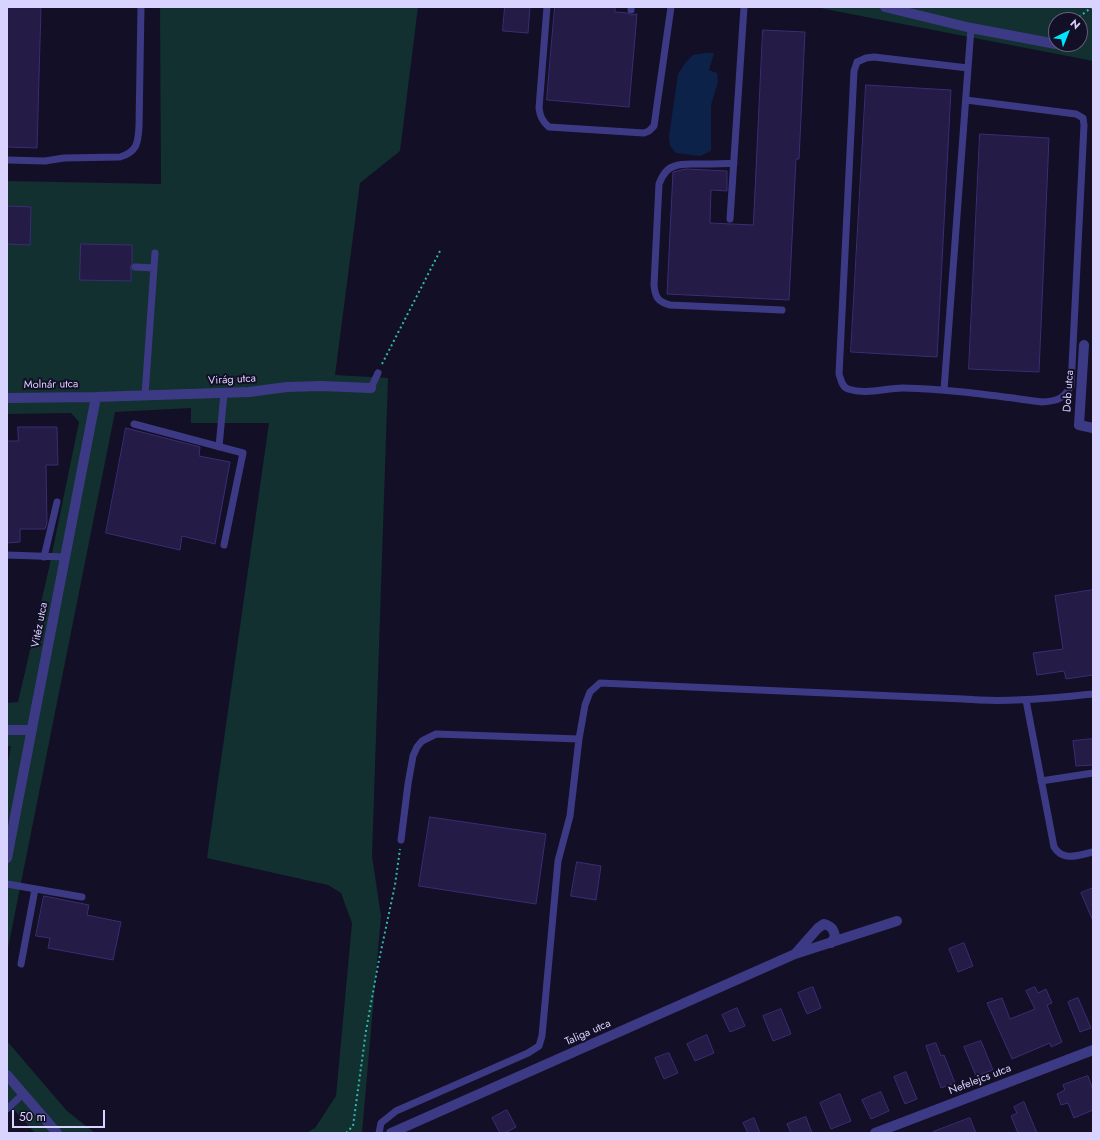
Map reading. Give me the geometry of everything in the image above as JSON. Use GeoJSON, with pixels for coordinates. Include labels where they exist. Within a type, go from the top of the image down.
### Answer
{"type":"FeatureCollection","features":[{"type":"Feature","properties":{"kind":"street"},"geometry":{"type":"LineString","coordinates":[[885,7],[971,28],[1048,42]]}},
{"type":"Feature","properties":{"kind":"street","name":"Dob utca"},"geometry":{"type":"LineString","coordinates":[[1084,346],[1079,425],[1093,428]]}},
{"type":"Feature","properties":{"kind":"street","name":"Virág utca"},"geometry":{"type":"LineString","coordinates":[[96,397],[249,392],[287,387],[371,388]]}},
{"type":"Feature","properties":{"kind":"street","name":"Molnár utca"},"geometry":{"type":"LineString","coordinates":[[7,398],[96,397]]}},
{"type":"Feature","properties":{"kind":"street","name":"Vitéz utca"},"geometry":{"type":"LineString","coordinates":[[7,858],[96,397]]}},
{"type":"Feature","properties":{"kind":"street"},"geometry":{"type":"LineString","coordinates":[[7,730],[32,730]]}},
{"type":"Feature","properties":{"kind":"street","name":"Taliga utca"},"geometry":{"type":"LineString","coordinates":[[391,1133],[794,954],[898,921]]}},
{"type":"Feature","properties":{"kind":"street","name":"Taliga utca"},"geometry":{"type":"LineString","coordinates":[[794,954],[818,928],[824,924],[834,930],[835,937],[831,943]]}},
{"type":"Feature","properties":{"kind":"street","name":"Nefelejcs utca"},"geometry":{"type":"LineString","coordinates":[[875,1133],[1093,1050]]}},
{"type":"Feature","properties":{"kind":"street"},"geometry":{"type":"LineString","coordinates":[[7,1075],[57,1133]]}},
{"type":"Feature","properties":{"kind":"lane"},"geometry":{"type":"LineString","coordinates":[[7,160],[45,161],[64,158],[120,157],[135,149],[138,140],[139,127],[141,7]]}},
{"type":"Feature","properties":{"kind":"lane"},"geometry":{"type":"LineString","coordinates":[[547,7],[539,108],[540,117],[544,123],[549,127],[644,133],[649,131],[654,126],[671,7]]}},
{"type":"Feature","properties":{"kind":"lane"},"geometry":{"type":"LineString","coordinates":[[730,219],[744,7]]}},
{"type":"Feature","properties":{"kind":"lane"},"geometry":{"type":"LineString","coordinates":[[944,390],[971,28]]}},
{"type":"Feature","properties":{"kind":"lane"},"geometry":{"type":"LineString","coordinates":[[966,100],[1076,114],[1083,118],[1084,125],[1071,386],[1066,394],[1060,399],[1042,402],[944,390],[900,388],[865,392],[847,389],[842,384],[839,374],[854,71],[857,62],[866,58],[874,57],[968,68]]}},
{"type":"Feature","properties":{"kind":"lane"},"geometry":{"type":"LineString","coordinates":[[734,163],[680,164],[668,169],[662,177],[659,184],[654,285],[655,293],[658,299],[670,305],[782,310]]}},
{"type":"Feature","properties":{"kind":"lane"},"geometry":{"type":"LineString","coordinates":[[146,395],[155,253]]}},
{"type":"Feature","properties":{"kind":"lane"},"geometry":{"type":"LineString","coordinates":[[135,267],[154,268]]}},
{"type":"Feature","properties":{"kind":"lane"},"geometry":{"type":"LineString","coordinates":[[371,388],[378,372]]}},
{"type":"Feature","properties":{"kind":"lane"},"geometry":{"type":"LineString","coordinates":[[219,447],[224,393]]}},
{"type":"Feature","properties":{"kind":"lane"},"geometry":{"type":"LineString","coordinates":[[134,424],[243,453],[224,545]]}},
{"type":"Feature","properties":{"kind":"lane"},"geometry":{"type":"LineString","coordinates":[[44,557],[57,502]]}},
{"type":"Feature","properties":{"kind":"lane"},"geometry":{"type":"LineString","coordinates":[[7,555],[65,558]]}},
{"type":"Feature","properties":{"kind":"lane"},"geometry":{"type":"LineString","coordinates":[[379,1133],[381,1123],[396,1111],[528,1053],[539,1046],[542,1036],[558,861],[570,816],[578,739],[585,705],[590,692],[600,683],[987,701],[1026,700],[1093,694]]}},
{"type":"Feature","properties":{"kind":"lane"},"geometry":{"type":"LineString","coordinates":[[1026,700],[1054,847],[1057,852],[1067,857],[1093,852]]}},
{"type":"Feature","properties":{"kind":"lane"},"geometry":{"type":"LineString","coordinates":[[401,840],[413,756],[417,747],[422,741],[436,734],[578,739]]}},
{"type":"Feature","properties":{"kind":"lane"},"geometry":{"type":"LineString","coordinates":[[1041,781],[1093,773]]}},
{"type":"Feature","properties":{"kind":"lane"},"geometry":{"type":"LineString","coordinates":[[7,884],[82,898]]}},
{"type":"Feature","properties":{"kind":"lane"},"geometry":{"type":"LineString","coordinates":[[21,964],[35,889]]}},
{"type":"Feature","properties":{"kind":"lane"},"geometry":{"type":"LineString","coordinates":[[7,1109],[23,1094]]}},
{"type":"Feature","properties":{"kind":"path"},"geometry":{"type":"LineString","coordinates":[[378,372],[441,249]]}},
{"type":"Feature","properties":{"kind":"path"},"geometry":{"type":"LineString","coordinates":[[346,1133],[353,1126],[366,1031],[395,885],[401,840]]}},
{"type":"Feature","properties":{"kind":"green space"},"geometry":{"type":"Polygon","coordinates":[[[160,7],[418,7],[400,151],[360,183],[335,375],[388,378],[372,856],[381,916],[362,1133],[306,1133],[315,1128],[336,1096],[352,923],[341,893],[328,885],[207,858],[269,423],[191,423],[191,408],[115,412],[7,953],[7,767],[11,746],[7,746],[7,703],[18,702],[49,568],[79,422],[71,413],[7,414],[7,181],[161,184],[160,7]]]}},
{"type":"Feature","properties":{"kind":"green space"},"geometry":{"type":"Polygon","coordinates":[[[818,7],[1093,7],[1093,61],[820,8],[818,7]]]}},
{"type":"Feature","properties":{"kind":"green space"},"geometry":{"type":"Polygon","coordinates":[[[7,1041],[67,1111],[95,1133],[35,1133],[7,1102],[7,1041]]]}},
{"type":"Feature","properties":{"kind":"water"},"geometry":{"type":"Polygon","coordinates":[[[714,53],[709,70],[717,73],[718,82],[711,105],[711,151],[700,156],[676,153],[670,146],[669,136],[678,74],[693,55],[714,53]]]}},
{"type":"Feature","properties":{"kind":"building"},"geometry":{"type":"Polygon","coordinates":[[[7,7],[41,7],[37,148],[7,147],[7,7]]]}},
{"type":"Feature","properties":{"kind":"building"},"geometry":{"type":"Polygon","coordinates":[[[505,7],[530,7],[528,33],[503,31],[505,7]]]}},
{"type":"Feature","properties":{"kind":"building"},"geometry":{"type":"Polygon","coordinates":[[[555,7],[615,7],[615,12],[628,13],[631,15],[637,14],[629,107],[547,100],[555,7]]]}},
{"type":"Feature","properties":{"kind":"building"},"geometry":{"type":"Polygon","coordinates":[[[763,30],[805,32],[799,159],[796,159],[789,300],[667,294],[673,172],[686,169],[727,171],[727,191],[711,190],[710,223],[753,225],[763,30]]]}},
{"type":"Feature","properties":{"kind":"building"},"geometry":{"type":"Polygon","coordinates":[[[866,85],[951,90],[937,357],[851,352],[866,85]]]}},
{"type":"Feature","properties":{"kind":"building"},"geometry":{"type":"Polygon","coordinates":[[[980,134],[1049,138],[1039,372],[969,369],[980,134]]]}},
{"type":"Feature","properties":{"kind":"building"},"geometry":{"type":"Polygon","coordinates":[[[7,206],[31,207],[30,245],[7,244],[7,206]]]}},
{"type":"Feature","properties":{"kind":"building"},"geometry":{"type":"Polygon","coordinates":[[[81,244],[132,245],[132,264],[130,267],[131,281],[80,280],[81,244]]]}},
{"type":"Feature","properties":{"kind":"building"},"geometry":{"type":"Polygon","coordinates":[[[18,427],[57,427],[58,465],[46,465],[47,523],[45,529],[20,529],[20,542],[7,543],[7,441],[18,441],[18,427]]]}},
{"type":"Feature","properties":{"kind":"building"},"geometry":{"type":"Polygon","coordinates":[[[126,428],[200,447],[199,456],[230,462],[215,544],[182,536],[180,550],[106,533],[126,428]]]}},
{"type":"Feature","properties":{"kind":"building"},"geometry":{"type":"Polygon","coordinates":[[[1093,590],[1093,675],[1066,679],[1064,671],[1037,675],[1033,653],[1063,649],[1055,596],[1093,590]]]}},
{"type":"Feature","properties":{"kind":"building"},"geometry":{"type":"Polygon","coordinates":[[[1093,739],[1093,765],[1076,766],[1073,741],[1093,739]]]}},
{"type":"Feature","properties":{"kind":"building"},"geometry":{"type":"Polygon","coordinates":[[[430,817],[546,834],[536,904],[419,886],[430,817]]]}},
{"type":"Feature","properties":{"kind":"building"},"geometry":{"type":"Polygon","coordinates":[[[577,862],[601,866],[596,900],[571,896],[577,862]]]}},
{"type":"Feature","properties":{"kind":"building"},"geometry":{"type":"Polygon","coordinates":[[[1093,888],[1093,921],[1081,893],[1093,888]]]}},
{"type":"Feature","properties":{"kind":"building"},"geometry":{"type":"Polygon","coordinates":[[[44,896],[89,905],[87,915],[121,922],[113,960],[48,948],[50,938],[36,936],[44,896]]]}},
{"type":"Feature","properties":{"kind":"building"},"geometry":{"type":"Polygon","coordinates":[[[964,943],[973,966],[958,972],[949,949],[964,943]]]}},
{"type":"Feature","properties":{"kind":"building"},"geometry":{"type":"Polygon","coordinates":[[[813,987],[821,1008],[807,1014],[798,993],[813,987]]]}},
{"type":"Feature","properties":{"kind":"building"},"geometry":{"type":"Polygon","coordinates":[[[1035,987],[1038,993],[1046,989],[1052,1003],[1047,1005],[1062,1042],[1051,1047],[1050,1043],[1012,1059],[987,1003],[1002,998],[1010,1019],[1035,1009],[1026,991],[1035,987]]]}},
{"type":"Feature","properties":{"kind":"building"},"geometry":{"type":"Polygon","coordinates":[[[1078,998],[1091,1028],[1080,1032],[1068,1002],[1078,998]]]}},
{"type":"Feature","properties":{"kind":"building"},"geometry":{"type":"Polygon","coordinates":[[[737,1008],[745,1026],[730,1032],[722,1015],[737,1008]]]}},
{"type":"Feature","properties":{"kind":"building"},"geometry":{"type":"Polygon","coordinates":[[[781,1009],[791,1034],[773,1041],[763,1016],[781,1009]]]}},
{"type":"Feature","properties":{"kind":"building"},"geometry":{"type":"Polygon","coordinates":[[[707,1035],[714,1053],[695,1061],[687,1044],[707,1035]]]}},
{"type":"Feature","properties":{"kind":"building"},"geometry":{"type":"Polygon","coordinates":[[[981,1041],[993,1070],[976,1076],[964,1047],[981,1041]]]}},
{"type":"Feature","properties":{"kind":"building"},"geometry":{"type":"Polygon","coordinates":[[[936,1043],[941,1056],[944,1055],[955,1083],[941,1088],[926,1046],[936,1043]]]}},
{"type":"Feature","properties":{"kind":"building"},"geometry":{"type":"Polygon","coordinates":[[[669,1053],[678,1073],[664,1079],[655,1058],[669,1053]]]}},
{"type":"Feature","properties":{"kind":"building"},"geometry":{"type":"Polygon","coordinates":[[[906,1072],[917,1099],[905,1104],[894,1077],[906,1072]]]}},
{"type":"Feature","properties":{"kind":"building"},"geometry":{"type":"Polygon","coordinates":[[[1088,1076],[1093,1090],[1093,1110],[1074,1118],[1068,1103],[1061,1105],[1057,1094],[1065,1090],[1063,1085],[1088,1076]]]}},
{"type":"Feature","properties":{"kind":"building"},"geometry":{"type":"Polygon","coordinates":[[[881,1092],[889,1111],[871,1119],[862,1100],[881,1092]]]}},
{"type":"Feature","properties":{"kind":"building"},"geometry":{"type":"Polygon","coordinates":[[[840,1094],[851,1121],[831,1129],[820,1103],[840,1094]]]}},
{"type":"Feature","properties":{"kind":"building"},"geometry":{"type":"Polygon","coordinates":[[[1024,1102],[1037,1133],[1018,1133],[1011,1116],[1017,1113],[1014,1107],[1024,1102]]]}},
{"type":"Feature","properties":{"kind":"building"},"geometry":{"type":"Polygon","coordinates":[[[507,1110],[516,1127],[505,1133],[500,1133],[492,1118],[507,1110]]]}},
{"type":"Feature","properties":{"kind":"building"},"geometry":{"type":"Polygon","coordinates":[[[806,1117],[812,1133],[791,1133],[787,1124],[806,1117]]]}},
{"type":"Feature","properties":{"kind":"building"},"geometry":{"type":"Polygon","coordinates":[[[754,1118],[760,1133],[748,1133],[743,1123],[754,1118]]]}},
{"type":"Feature","properties":{"kind":"building"},"geometry":{"type":"Polygon","coordinates":[[[970,1118],[976,1133],[933,1133],[933,1132],[970,1118]]]}}]}
